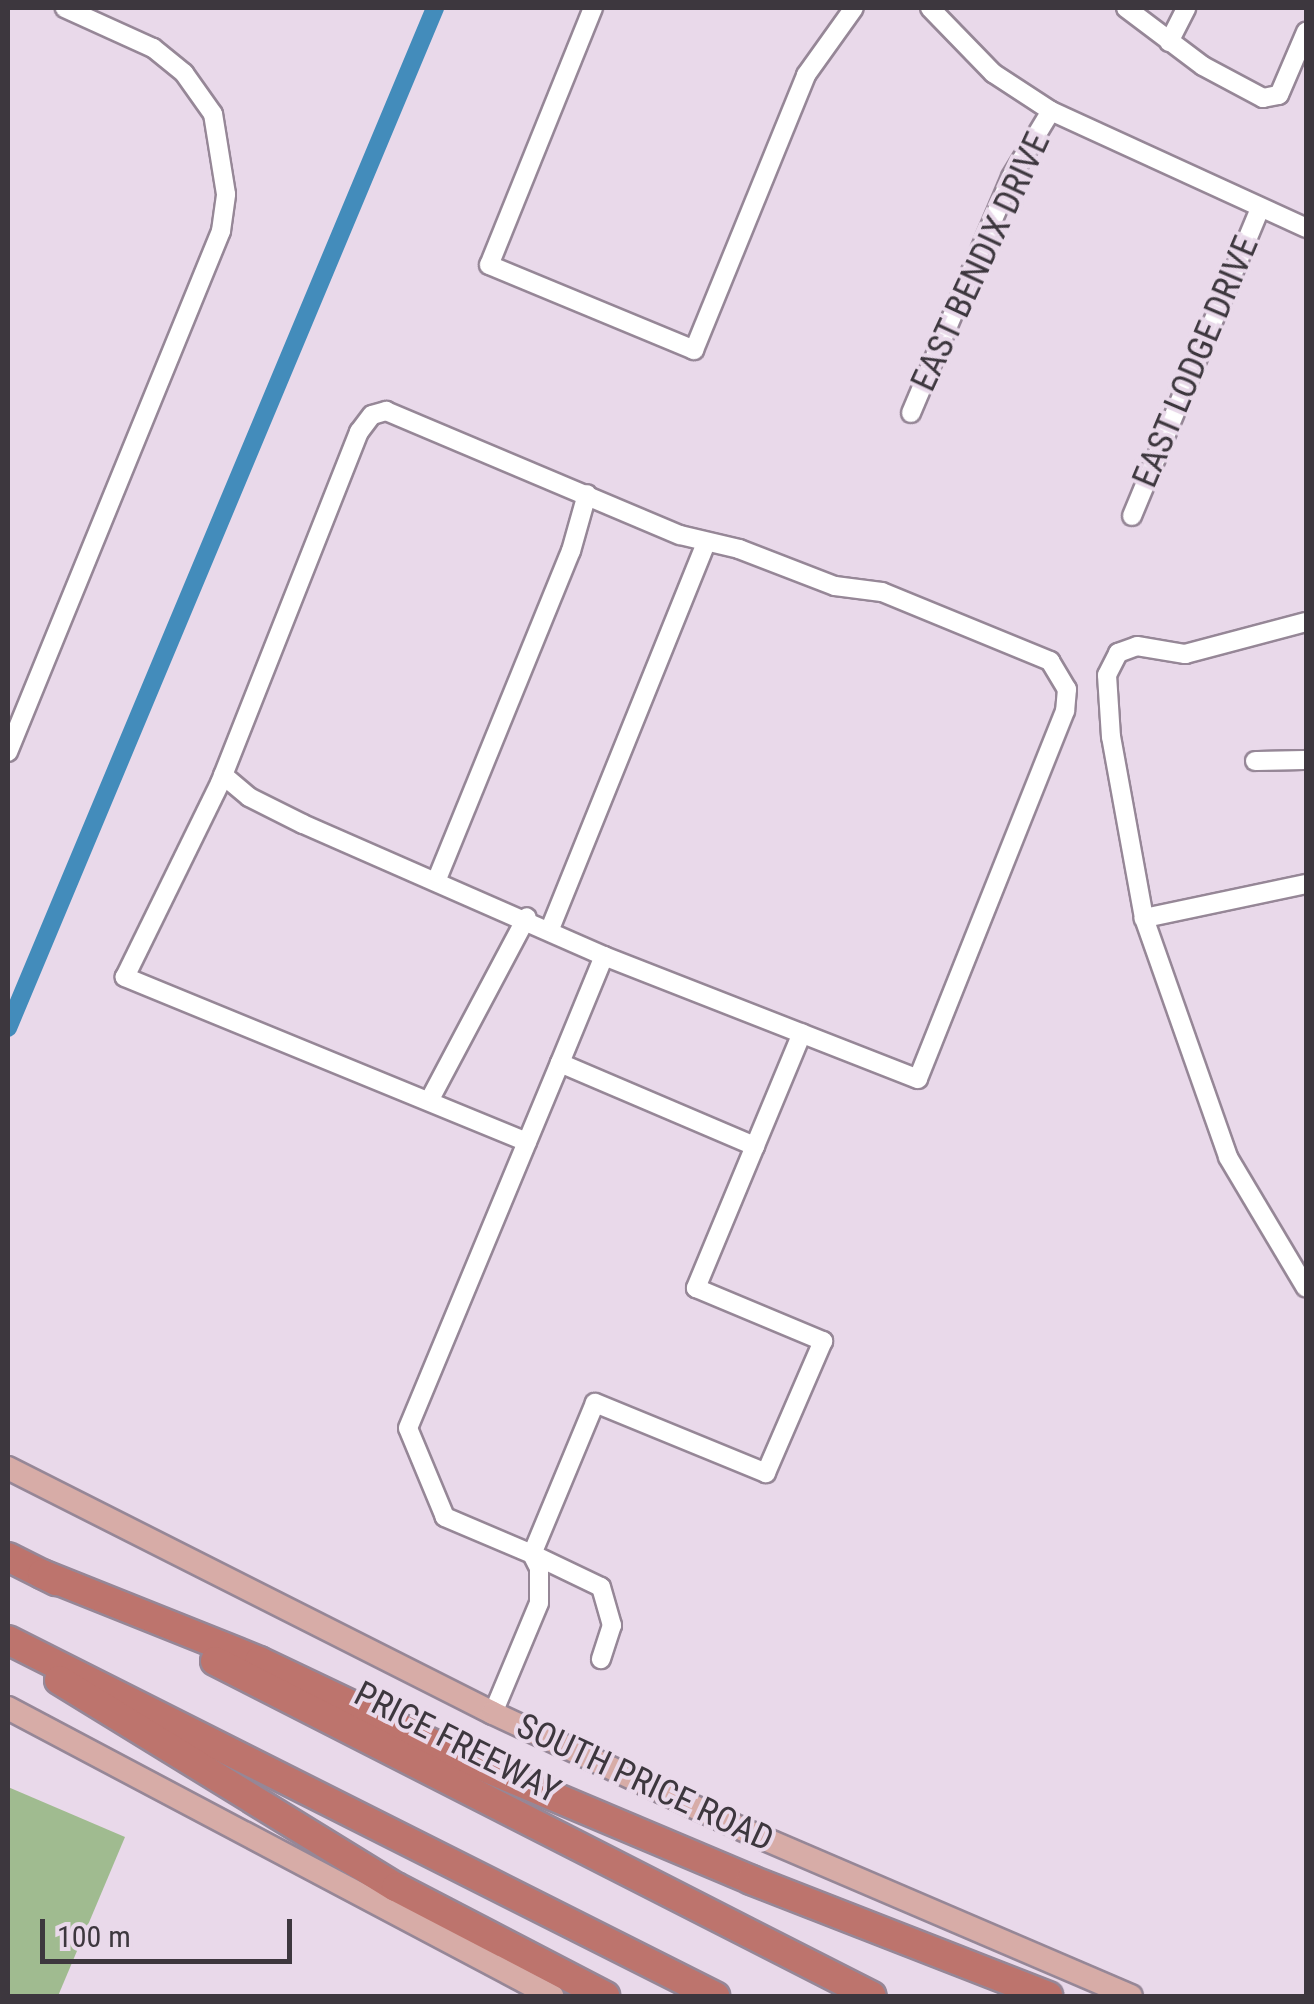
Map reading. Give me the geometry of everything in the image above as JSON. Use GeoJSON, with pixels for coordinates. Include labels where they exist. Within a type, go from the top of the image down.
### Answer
{"type":"FeatureCollection","features":[{"type":"Feature","properties":{"kind":"highway","name":"PRICE FREEWAY"},"geometry":{"type":"LineString","coordinates":[[8,1557],[872,1996]]}},
{"type":"Feature","properties":{"kind":"highway"},"geometry":{"type":"LineString","coordinates":[[42,1574],[259,1661],[466,1759],[751,1880],[1048,1996]]}},
{"type":"Feature","properties":{"kind":"highway"},"geometry":{"type":"LineString","coordinates":[[8,1643],[396,1886],[606,1996]]}},
{"type":"Feature","properties":{"kind":"highway"},"geometry":{"type":"LineString","coordinates":[[8,1643],[715,1996]]}},
{"type":"Feature","properties":{"kind":"main road","name":"SOUTH PRICE ROAD"},"geometry":{"type":"LineString","coordinates":[[8,1468],[493,1713],[754,1834],[1131,1996]]}},
{"type":"Feature","properties":{"kind":"main road"},"geometry":{"type":"LineString","coordinates":[[8,1708],[552,1996]]}},
{"type":"Feature","properties":{"kind":"street"},"geometry":{"type":"LineString","coordinates":[[8,752],[220,231],[226,194],[213,114],[184,73],[153,48],[65,8]]}},
{"type":"Feature","properties":{"kind":"street"},"geometry":{"type":"LineString","coordinates":[[593,8],[490,265],[694,350],[806,75],[854,8]]}},
{"type":"Feature","properties":{"kind":"street"},"geometry":{"type":"LineString","coordinates":[[930,8],[993,73],[1051,111],[1306,228]]}},
{"type":"Feature","properties":{"kind":"street"},"geometry":{"type":"LineString","coordinates":[[1126,8],[1169,42],[1263,98],[1279,94],[1306,32]]}},
{"type":"Feature","properties":{"kind":"street"},"geometry":{"type":"LineString","coordinates":[[1169,42],[1186,8]]}},
{"type":"Feature","properties":{"kind":"street","name":"EAST BENDIX DRIVE"},"geometry":{"type":"LineString","coordinates":[[911,414],[1012,177],[1051,111]]}},
{"type":"Feature","properties":{"kind":"street","name":"EAST LODGE DRIVE"},"geometry":{"type":"LineString","coordinates":[[1132,516],[1260,208]]}},
{"type":"Feature","properties":{"kind":"street"},"geometry":{"type":"LineString","coordinates":[[222,775],[249,797],[303,824],[526,918],[604,956],[918,1079],[1064,711],[1067,689],[1050,661],[882,592],[836,586],[706,543],[403,412],[372,415],[222,775],[125,977],[527,1142]]}},
{"type":"Feature","properties":{"kind":"street"},"geometry":{"type":"LineString","coordinates":[[437,879],[571,551],[587,494]]}},
{"type":"Feature","properties":{"kind":"street"},"geometry":{"type":"LineString","coordinates":[[550,929],[706,543]]}},
{"type":"Feature","properties":{"kind":"street"},"geometry":{"type":"LineString","coordinates":[[1306,622],[1185,654],[1136,646],[1118,653],[1108,675],[1110,737],[1144,918],[1228,1157],[1306,1288]]}},
{"type":"Feature","properties":{"kind":"street"},"geometry":{"type":"LineString","coordinates":[[1255,762],[1306,760]]}},
{"type":"Feature","properties":{"kind":"street"},"geometry":{"type":"LineString","coordinates":[[1144,918],[1306,884]]}},
{"type":"Feature","properties":{"kind":"street"},"geometry":{"type":"LineString","coordinates":[[429,1102],[526,918]]}},
{"type":"Feature","properties":{"kind":"street"},"geometry":{"type":"LineString","coordinates":[[600,1659],[612,1626],[602,1588],[445,1517],[408,1428],[604,956]]}},
{"type":"Feature","properties":{"kind":"street"},"geometry":{"type":"LineString","coordinates":[[493,1713],[538,1603],[542,1584],[532,1554],[595,1403],[766,1473],[823,1341],[696,1288],[802,1033]]}},
{"type":"Feature","properties":{"kind":"street"},"geometry":{"type":"LineString","coordinates":[[560,1064],[755,1146]]}},
{"type":"Feature","properties":{"kind":"green space"},"geometry":{"type":"Polygon","coordinates":[[[8,1787],[125,1837],[58,1996],[8,1996],[8,1787]]]}},
{"type":"Feature","properties":{"kind":"waterway"},"geometry":{"type":"LineString","coordinates":[[8,1028],[435,8]]}}]}
